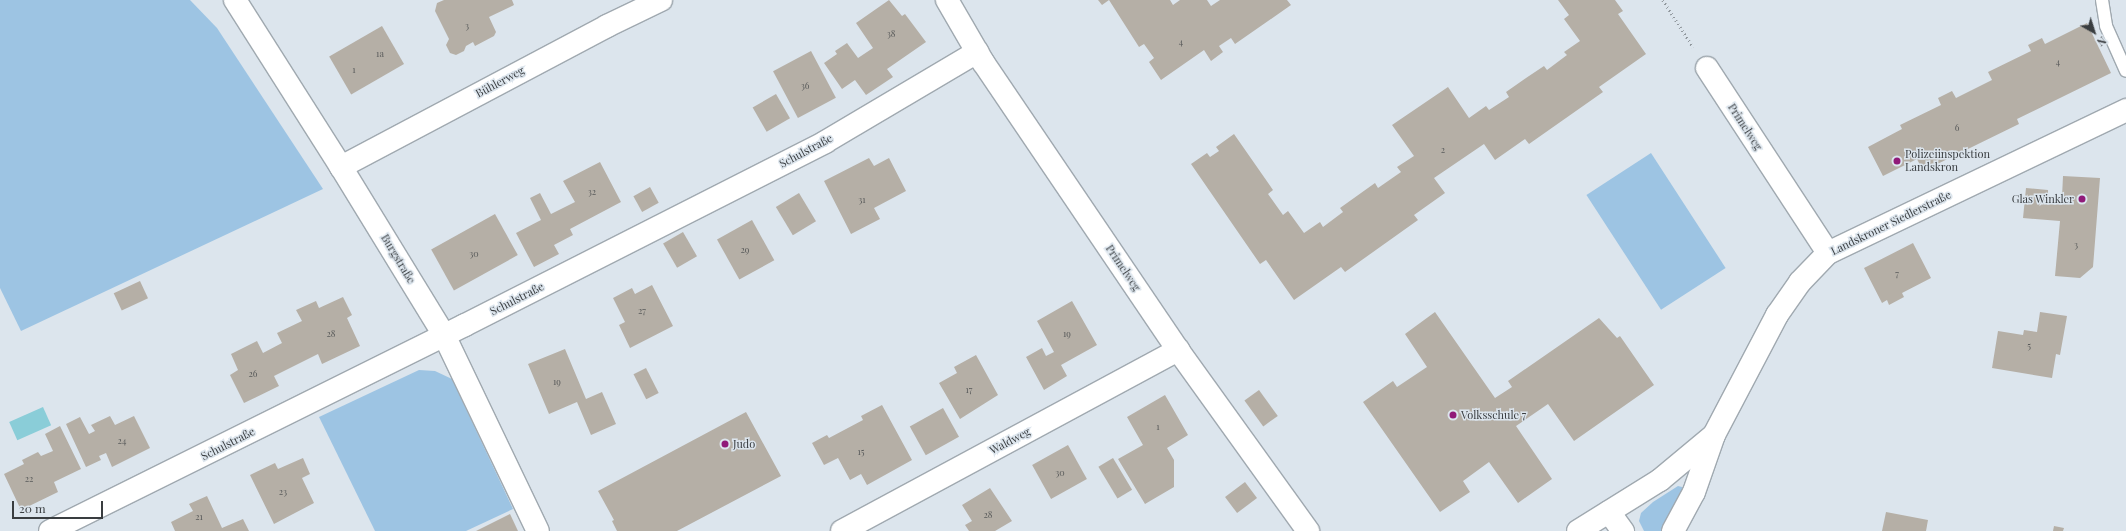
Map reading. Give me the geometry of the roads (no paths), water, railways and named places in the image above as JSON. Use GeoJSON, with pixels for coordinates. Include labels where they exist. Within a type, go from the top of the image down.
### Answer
{"type":"FeatureCollection","features":[{"type":"Feature","properties":{"kind":"street","name":"Burgstraße"},"geometry":{"type":"LineString","coordinates":[[235,0],[341,167],[444,335],[538,531]]}},
{"type":"Feature","properties":{"kind":"street","name":"Bühlerweg"},"geometry":{"type":"LineString","coordinates":[[341,167],[608,26],[661,0]]}},
{"type":"Feature","properties":{"kind":"street","name":"Primelweg"},"geometry":{"type":"LineString","coordinates":[[947,0],[977,52],[1178,350],[1308,531]]}},
{"type":"Feature","properties":{"kind":"street","name":"Schulstraße"},"geometry":{"type":"LineString","coordinates":[[50,531],[193,462],[825,142],[977,52]]}},
{"type":"Feature","properties":{"kind":"street","name":"Primelweg"},"geometry":{"type":"LineString","coordinates":[[1707,68],[1828,253]]}},
{"type":"Feature","properties":{"kind":"street","name":"Landskroner Siedlerstraße"},"geometry":{"type":"LineString","coordinates":[[1578,531],[1660,480],[1714,435],[1777,315],[1800,282],[1828,253],[2126,110]]}},
{"type":"Feature","properties":{"kind":"street","name":"Waldweg"},"geometry":{"type":"LineString","coordinates":[[842,531],[1178,350]]}},
{"type":"Feature","properties":{"kind":"street"},"geometry":{"type":"LineString","coordinates":[[1673,531],[1694,492],[1714,435]]}},
{"type":"Feature","properties":{"kind":"street"},"geometry":{"type":"LineString","coordinates":[[1609,512],[1623,531]]}},
{"type":"Feature","properties":{"kind":"lane"},"geometry":{"type":"LineString","coordinates":[[2102,0],[2106,26],[2126,71]]}},
{"type":"Feature","properties":{"kind":"place","name":"Polizeiinspektion Landskron"},"geometry":{"type":"Point","coordinates":[1897,161]}},
{"type":"Feature","properties":{"kind":"place","name":"Glas Winkler"},"geometry":{"type":"Point","coordinates":[2082,199]}},
{"type":"Feature","properties":{"kind":"place","name":"Volksschule 7"},"geometry":{"type":"Point","coordinates":[1453,415]}},
{"type":"Feature","properties":{"kind":"place","name":"Judo"},"geometry":{"type":"Point","coordinates":[725,444]}}]}
